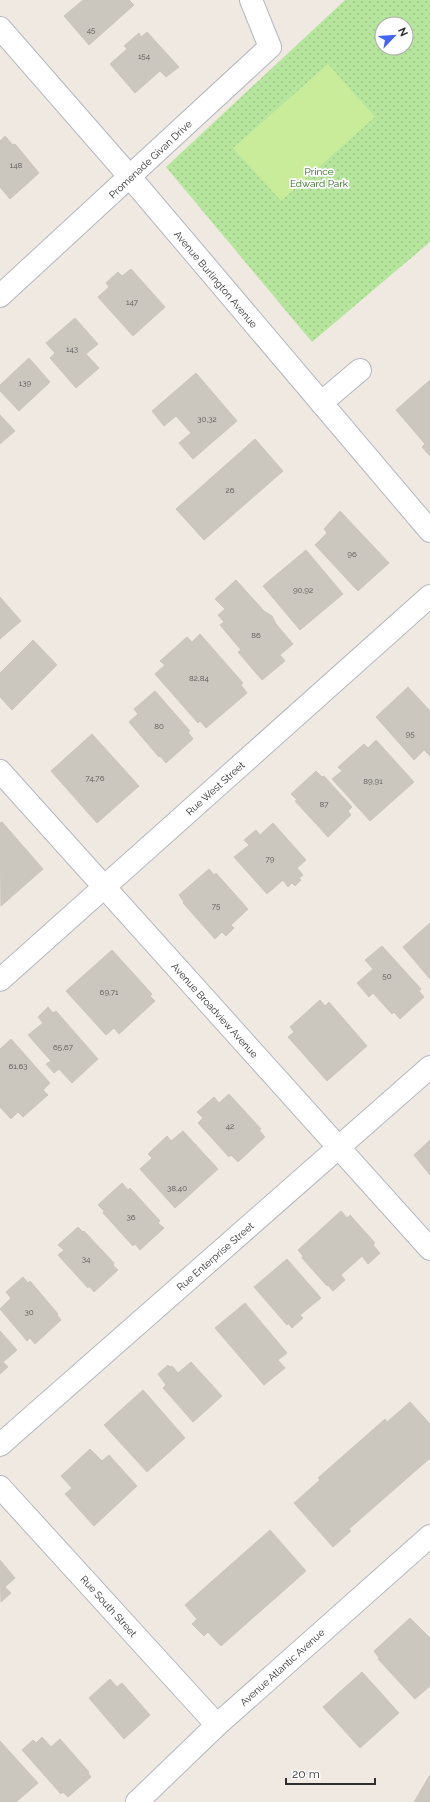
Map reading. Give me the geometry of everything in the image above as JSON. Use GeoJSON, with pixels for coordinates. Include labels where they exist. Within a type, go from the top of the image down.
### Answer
{"type":"FeatureCollection","features":[{"type":"Feature","properties":{"kind":"street","name":"Promenade Givan Drive"},"geometry":{"type":"LineString","coordinates":[[0,296],[270,47],[254,5]]}},
{"type":"Feature","properties":{"kind":"street","name":"Avenue Burlington Avenue"},"geometry":{"type":"LineString","coordinates":[[0,28],[130,177],[430,531]]}},
{"type":"Feature","properties":{"kind":"street"},"geometry":{"type":"LineString","coordinates":[[321,402],[360,370]]}},
{"type":"Feature","properties":{"kind":"street","name":"Rue West Street"},"geometry":{"type":"LineString","coordinates":[[0,980],[430,596]]}},
{"type":"Feature","properties":{"kind":"street","name":"Avenue Broadview Avenue"},"geometry":{"type":"LineString","coordinates":[[0,771],[430,1249]]}},
{"type":"Feature","properties":{"kind":"street","name":"Rue Enterprise Street"},"geometry":{"type":"LineString","coordinates":[[0,1445],[430,1067]]}},
{"type":"Feature","properties":{"kind":"street","name":"Rue South Street"},"geometry":{"type":"LineString","coordinates":[[0,1486],[217,1725]]}},
{"type":"Feature","properties":{"kind":"street","name":"Avenue Atlantic Avenue"},"geometry":{"type":"LineString","coordinates":[[137,1802],[217,1725],[430,1536]]}},
{"type":"Feature","properties":{"kind":"green space","name":"Prince Edward Park"},"geometry":{"type":"Polygon","coordinates":[[[345,0],[430,0],[430,242],[312,342],[166,167],[345,0]]]}},
{"type":"Feature","properties":{"kind":"green space"},"geometry":{"type":"Polygon","coordinates":[[[328,64],[375,117],[281,201],[233,148],[328,64]]]}},
{"type":"Feature","properties":{"kind":"building"},"geometry":{"type":"Polygon","coordinates":[[[83,0],[129,0],[134,5],[89,45],[64,16],[83,0]]]}},
{"type":"Feature","properties":{"kind":"building"},"geometry":{"type":"Polygon","coordinates":[[[147,32],[179,67],[166,77],[160,71],[135,93],[110,64],[127,49],[124,46],[139,33],[141,37],[147,32]]]}},
{"type":"Feature","properties":{"kind":"building"},"geometry":{"type":"Polygon","coordinates":[[[5,136],[13,145],[15,144],[39,173],[10,199],[0,187],[0,141],[5,136]]]}},
{"type":"Feature","properties":{"kind":"building"},"geometry":{"type":"Polygon","coordinates":[[[131,269],[165,307],[133,336],[98,297],[109,287],[106,283],[118,272],[122,276],[131,269]]]}},
{"type":"Feature","properties":{"kind":"building"},"geometry":{"type":"Polygon","coordinates":[[[75,318],[98,344],[86,354],[99,368],[76,388],[50,358],[55,353],[46,343],[75,318]]]}},
{"type":"Feature","properties":{"kind":"building"},"geometry":{"type":"Polygon","coordinates":[[[29,358],[50,382],[19,411],[0,391],[0,385],[29,358]]]}},
{"type":"Feature","properties":{"kind":"building"},"geometry":{"type":"Polygon","coordinates":[[[196,373],[237,421],[193,459],[179,443],[191,433],[176,416],[164,426],[152,411],[196,373]]]}},
{"type":"Feature","properties":{"kind":"building"},"geometry":{"type":"Polygon","coordinates":[[[430,380],[430,456],[422,447],[425,444],[396,410],[430,380]]]}},
{"type":"Feature","properties":{"kind":"building"},"geometry":{"type":"Polygon","coordinates":[[[0,415],[15,431],[0,444],[0,415]]]}},
{"type":"Feature","properties":{"kind":"building"},"geometry":{"type":"Polygon","coordinates":[[[255,439],[283,471],[204,540],[176,509],[255,439]]]}},
{"type":"Feature","properties":{"kind":"building"},"geometry":{"type":"Polygon","coordinates":[[[340,511],[389,563],[358,591],[315,545],[327,533],[324,529],[340,511]]]}},
{"type":"Feature","properties":{"kind":"building"},"geometry":{"type":"Polygon","coordinates":[[[306,550],[343,594],[300,630],[263,586],[306,550]]]}},
{"type":"Feature","properties":{"kind":"building"},"geometry":{"type":"Polygon","coordinates":[[[236,580],[264,611],[272,616],[276,624],[293,644],[280,655],[285,661],[262,680],[238,652],[241,650],[220,625],[224,622],[218,615],[225,609],[215,599],[236,580]]]}},
{"type":"Feature","properties":{"kind":"building"},"geometry":{"type":"Polygon","coordinates":[[[0,597],[21,621],[0,639],[0,597]]]}},
{"type":"Feature","properties":{"kind":"building"},"geometry":{"type":"Polygon","coordinates":[[[200,634],[243,683],[241,685],[247,693],[206,728],[200,721],[198,723],[155,674],[165,665],[160,661],[187,637],[192,642],[200,634]]]}},
{"type":"Feature","properties":{"kind":"building"},"geometry":{"type":"Polygon","coordinates":[[[33,640],[57,665],[12,710],[0,697],[0,673],[33,640]]]}},
{"type":"Feature","properties":{"kind":"building"},"geometry":{"type":"Polygon","coordinates":[[[408,687],[430,711],[430,756],[424,750],[414,760],[376,717],[408,687]]]}},
{"type":"Feature","properties":{"kind":"building"},"geometry":{"type":"Polygon","coordinates":[[[155,691],[190,731],[188,732],[193,739],[166,763],[129,722],[138,714],[134,709],[155,691]]]}},
{"type":"Feature","properties":{"kind":"building"},"geometry":{"type":"Polygon","coordinates":[[[92,734],[139,786],[97,823],[51,771],[92,734]]]}},
{"type":"Feature","properties":{"kind":"building"},"geometry":{"type":"Polygon","coordinates":[[[376,740],[414,782],[370,821],[332,779],[342,771],[338,767],[364,744],[368,748],[376,740]]]}},
{"type":"Feature","properties":{"kind":"building"},"geometry":{"type":"Polygon","coordinates":[[[316,771],[322,777],[324,776],[352,807],[348,811],[351,815],[328,837],[295,801],[297,800],[291,794],[316,771]]]}},
{"type":"Feature","properties":{"kind":"building"},"geometry":{"type":"Polygon","coordinates":[[[2,822],[43,869],[1,906],[0,823],[2,822]]]}},
{"type":"Feature","properties":{"kind":"building"},"geometry":{"type":"Polygon","coordinates":[[[273,823],[306,860],[297,868],[303,875],[299,878],[301,880],[295,886],[292,883],[288,887],[283,880],[267,894],[234,857],[249,845],[244,840],[256,830],[260,835],[273,823]]]}},
{"type":"Feature","properties":{"kind":"building"},"geometry":{"type":"Polygon","coordinates":[[[209,869],[214,875],[216,873],[248,909],[231,925],[234,928],[226,936],[222,932],[215,939],[183,903],[184,902],[179,895],[209,869]]]}},
{"type":"Feature","properties":{"kind":"building"},"geometry":{"type":"Polygon","coordinates":[[[430,923],[430,979],[403,947],[430,923]]]}},
{"type":"Feature","properties":{"kind":"building"},"geometry":{"type":"Polygon","coordinates":[[[382,946],[421,989],[419,991],[424,997],[400,1019],[394,1012],[392,1014],[373,993],[369,997],[357,983],[373,969],[365,960],[382,946]]]}},
{"type":"Feature","properties":{"kind":"building"},"geometry":{"type":"Polygon","coordinates":[[[112,950],[152,994],[150,996],[155,1001],[119,1034],[114,1028],[106,1035],[66,991],[112,950]]]}},
{"type":"Feature","properties":{"kind":"building"},"geometry":{"type":"Polygon","coordinates":[[[320,1000],[325,1006],[329,1002],[367,1046],[327,1081],[288,1037],[294,1032],[290,1027],[320,1000]]]}},
{"type":"Feature","properties":{"kind":"building"},"geometry":{"type":"Polygon","coordinates":[[[48,1007],[53,1013],[56,1011],[98,1059],[72,1083],[59,1069],[54,1073],[46,1064],[51,1061],[28,1035],[43,1023],[38,1017],[48,1007]]]}},
{"type":"Feature","properties":{"kind":"building"},"geometry":{"type":"Polygon","coordinates":[[[11,1039],[50,1083],[43,1090],[48,1095],[23,1117],[18,1112],[11,1119],[0,1107],[0,1049],[11,1039]]]}},
{"type":"Feature","properties":{"kind":"building"},"geometry":{"type":"Polygon","coordinates":[[[229,1094],[261,1129],[259,1130],[265,1137],[238,1162],[231,1155],[229,1157],[198,1123],[203,1118],[197,1112],[214,1097],[219,1103],[229,1094]]]}},
{"type":"Feature","properties":{"kind":"building"},"geometry":{"type":"Polygon","coordinates":[[[183,1131],[218,1169],[175,1208],[140,1169],[152,1158],[148,1154],[167,1136],[171,1141],[183,1131]]]}},
{"type":"Feature","properties":{"kind":"building"},"geometry":{"type":"Polygon","coordinates":[[[430,1140],[430,1175],[414,1155],[430,1140]]]}},
{"type":"Feature","properties":{"kind":"building"},"geometry":{"type":"Polygon","coordinates":[[[122,1183],[128,1190],[130,1188],[160,1221],[158,1223],[164,1228],[140,1250],[135,1244],[133,1246],[103,1213],[104,1211],[98,1205],[122,1183]]]}},
{"type":"Feature","properties":{"kind":"building"},"geometry":{"type":"Polygon","coordinates":[[[341,1211],[347,1218],[350,1215],[375,1243],[373,1245],[380,1253],[368,1264],[362,1256],[341,1275],[345,1280],[333,1291],[302,1258],[303,1256],[298,1250],[341,1211]]]}},
{"type":"Feature","properties":{"kind":"building"},"geometry":{"type":"Polygon","coordinates":[[[78,1227],[83,1232],[84,1231],[114,1263],[113,1265],[118,1270],[94,1292],[89,1286],[88,1288],[58,1255],[64,1250],[58,1245],[78,1227]]]}},
{"type":"Feature","properties":{"kind":"building"},"geometry":{"type":"Polygon","coordinates":[[[287,1259],[321,1298],[300,1315],[303,1318],[292,1328],[288,1323],[287,1325],[254,1287],[287,1259]]]}},
{"type":"Feature","properties":{"kind":"building"},"geometry":{"type":"Polygon","coordinates":[[[23,1277],[28,1283],[30,1281],[58,1314],[57,1315],[61,1320],[35,1344],[30,1338],[27,1341],[0,1309],[11,1298],[6,1292],[23,1277]]]}},
{"type":"Feature","properties":{"kind":"building"},"geometry":{"type":"Polygon","coordinates":[[[245,1303],[287,1353],[278,1360],[285,1368],[264,1385],[215,1328],[245,1303]]]}},
{"type":"Feature","properties":{"kind":"building"},"geometry":{"type":"Polygon","coordinates":[[[0,1331],[17,1350],[3,1362],[8,1367],[0,1374],[0,1331]]]}},
{"type":"Feature","properties":{"kind":"building"},"geometry":{"type":"Polygon","coordinates":[[[191,1362],[222,1396],[193,1422],[163,1388],[166,1385],[158,1374],[168,1365],[170,1367],[172,1366],[178,1373],[191,1362]]]}},
{"type":"Feature","properties":{"kind":"building"},"geometry":{"type":"Polygon","coordinates":[[[143,1390],[185,1438],[147,1472],[104,1425],[143,1390]]]}},
{"type":"Feature","properties":{"kind":"building"},"geometry":{"type":"Polygon","coordinates":[[[410,1402],[430,1424],[430,1460],[429,1459],[349,1529],[351,1531],[333,1547],[294,1503],[320,1480],[318,1478],[385,1419],[387,1422],[410,1402]]]}},
{"type":"Feature","properties":{"kind":"building"},"geometry":{"type":"Polygon","coordinates":[[[90,1449],[102,1461],[109,1455],[137,1486],[94,1526],[65,1494],[72,1488],[61,1476],[90,1449]]]}},
{"type":"Feature","properties":{"kind":"building"},"geometry":{"type":"Polygon","coordinates":[[[270,1530],[306,1571],[221,1646],[208,1632],[204,1636],[192,1624],[197,1619],[185,1605],[270,1530]]]}},
{"type":"Feature","properties":{"kind":"building"},"geometry":{"type":"Polygon","coordinates":[[[0,1560],[15,1578],[5,1587],[11,1593],[1,1602],[0,1560]]]}},
{"type":"Feature","properties":{"kind":"building"},"geometry":{"type":"Polygon","coordinates":[[[410,1618],[430,1638],[430,1686],[415,1699],[378,1659],[379,1658],[374,1651],[410,1618]]]}},
{"type":"Feature","properties":{"kind":"building"},"geometry":{"type":"Polygon","coordinates":[[[362,1672],[399,1713],[360,1748],[323,1707],[362,1672]]]}},
{"type":"Feature","properties":{"kind":"building"},"geometry":{"type":"Polygon","coordinates":[[[110,1679],[117,1687],[122,1683],[150,1715],[124,1739],[89,1698],[110,1679]]]}},
{"type":"Feature","properties":{"kind":"building"},"geometry":{"type":"Polygon","coordinates":[[[42,1737],[51,1747],[60,1739],[89,1772],[88,1773],[91,1777],[68,1797],[63,1792],[61,1794],[22,1750],[33,1740],[36,1743],[42,1737]]]}},
{"type":"Feature","properties":{"kind":"building"},"geometry":{"type":"Polygon","coordinates":[[[0,1741],[38,1783],[16,1802],[0,1802],[0,1741]]]}},
{"type":"Feature","properties":{"kind":"building"},"geometry":{"type":"Polygon","coordinates":[[[430,1775],[430,1802],[414,1802],[430,1775]]]}}]}
